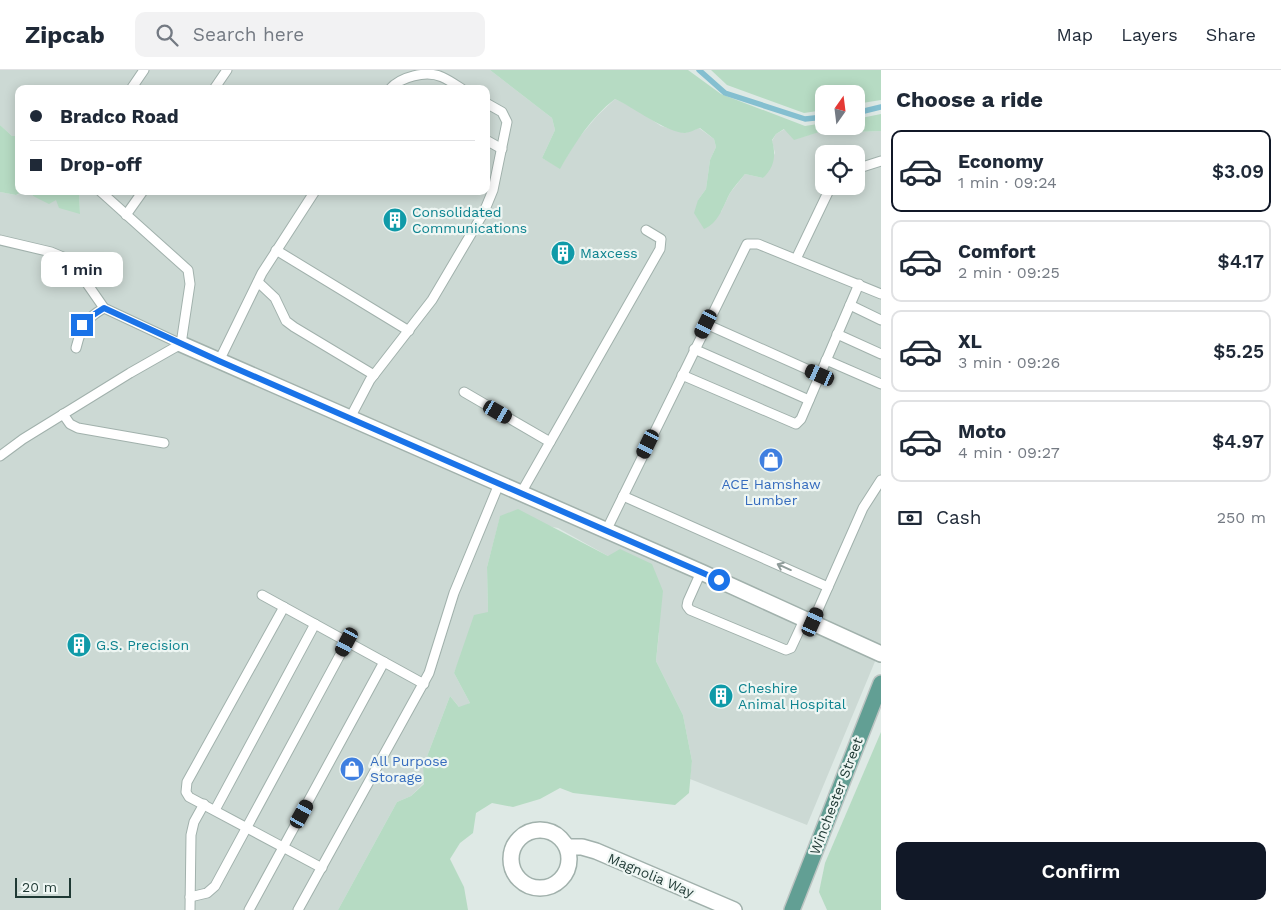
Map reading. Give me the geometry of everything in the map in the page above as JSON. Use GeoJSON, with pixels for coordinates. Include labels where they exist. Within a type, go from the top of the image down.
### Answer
{"type":"FeatureCollection","features":[{"type":"Feature","properties":{"kind":"main road","name":"Winchester Street"},"geometry":{"type":"LineString","coordinates":[[792,910],[881,683]]}},
{"type":"Feature","properties":{"kind":"street"},"geometry":{"type":"LineString","coordinates":[[181,344],[701,572],[881,654]]}},
{"type":"Feature","properties":{"kind":"street","name":"Magnolia Way"},"geometry":{"type":"LineString","coordinates":[[566,847],[582,847],[596,852],[734,910]]}},
{"type":"Feature","properties":{"kind":"lane"},"geometry":{"type":"LineString","coordinates":[[134,85],[144,70]]}},
{"type":"Feature","properties":{"kind":"lane"},"geometry":{"type":"LineString","coordinates":[[217,85],[227,70]]}},
{"type":"Feature","properties":{"kind":"lane"},"geometry":{"type":"LineString","coordinates":[[394,85],[404,78],[435,75],[454,85]]}},
{"type":"Feature","properties":{"kind":"lane"},"geometry":{"type":"LineString","coordinates":[[350,418],[363,391],[374,375],[432,300],[487,207],[493,190],[507,122],[502,112],[490,105]]}},
{"type":"Feature","properties":{"kind":"lane"},"geometry":{"type":"LineString","coordinates":[[490,142],[502,149]]}},
{"type":"Feature","properties":{"kind":"lane"},"geometry":{"type":"LineString","coordinates":[[865,166],[881,161]]}},
{"type":"Feature","properties":{"kind":"lane"},"geometry":{"type":"LineString","coordinates":[[104,195],[188,270],[190,284],[181,344]]}},
{"type":"Feature","properties":{"kind":"lane"},"geometry":{"type":"LineString","coordinates":[[126,215],[139,195]]}},
{"type":"Feature","properties":{"kind":"lane"},"geometry":{"type":"LineString","coordinates":[[219,361],[258,282],[276,250],[312,195]]}},
{"type":"Feature","properties":{"kind":"lane"},"geometry":{"type":"LineString","coordinates":[[796,259],[826,195]]}},
{"type":"Feature","properties":{"kind":"lane"},"geometry":{"type":"LineString","coordinates":[[521,493],[660,249],[661,238],[646,230]]}},
{"type":"Feature","properties":{"kind":"lane"},"geometry":{"type":"LineString","coordinates":[[0,240],[51,252],[63,257],[79,272],[104,308],[181,344]]}},
{"type":"Feature","properties":{"kind":"lane"},"geometry":{"type":"LineString","coordinates":[[606,531],[706,324],[747,244],[758,244],[881,294]]}},
{"type":"Feature","properties":{"kind":"lane"},"geometry":{"type":"LineString","coordinates":[[276,250],[409,331]]}},
{"type":"Feature","properties":{"kind":"lane"},"geometry":{"type":"LineString","coordinates":[[258,282],[275,298],[286,321],[374,375]]}},
{"type":"Feature","properties":{"kind":"lane"},"geometry":{"type":"LineString","coordinates":[[682,375],[789,423],[796,424],[801,419],[858,284]]}},
{"type":"Feature","properties":{"kind":"lane"},"geometry":{"type":"LineString","coordinates":[[850,305],[881,320]]}},
{"type":"Feature","properties":{"kind":"lane"},"geometry":{"type":"LineString","coordinates":[[76,348],[82,325],[87,319],[104,308]]}},
{"type":"Feature","properties":{"kind":"lane"},"geometry":{"type":"LineString","coordinates":[[706,324],[820,375]]}},
{"type":"Feature","properties":{"kind":"lane"},"geometry":{"type":"LineString","coordinates":[[837,334],[881,354]]}},
{"type":"Feature","properties":{"kind":"lane"},"geometry":{"type":"LineString","coordinates":[[0,456],[63,414],[181,344]]}},
{"type":"Feature","properties":{"kind":"lane"},"geometry":{"type":"LineString","coordinates":[[694,349],[809,400]]}},
{"type":"Feature","properties":{"kind":"lane"},"geometry":{"type":"LineString","coordinates":[[826,360],[881,384]]}},
{"type":"Feature","properties":{"kind":"lane"},"geometry":{"type":"LineString","coordinates":[[464,392],[550,442]]}},
{"type":"Feature","properties":{"kind":"lane"},"geometry":{"type":"LineString","coordinates":[[63,414],[70,424],[78,428],[164,444]]}},
{"type":"Feature","properties":{"kind":"lane"},"geometry":{"type":"LineString","coordinates":[[701,572],[688,601],[687,606],[690,610],[786,650],[791,648],[828,587],[863,508],[881,480]]}},
{"type":"Feature","properties":{"kind":"lane"},"geometry":{"type":"LineString","coordinates":[[298,910],[424,684],[463,569],[499,484]]}},
{"type":"Feature","properties":{"kind":"lane"},"geometry":{"type":"LineString","coordinates":[[623,496],[828,587]]}},
{"type":"Feature","properties":{"kind":"lane"},"geometry":{"type":"LineString","coordinates":[[262,595],[424,684]]}},
{"type":"Feature","properties":{"kind":"lane"},"geometry":{"type":"LineString","coordinates":[[284,607],[187,782],[186,792],[204,804],[322,868]]}},
{"type":"Feature","properties":{"kind":"lane"},"geometry":{"type":"LineString","coordinates":[[215,810],[315,624]]}},
{"type":"Feature","properties":{"kind":"lane"},"geometry":{"type":"LineString","coordinates":[[190,897],[207,893],[215,886],[347,642]]}},
{"type":"Feature","properties":{"kind":"lane"},"geometry":{"type":"LineString","coordinates":[[249,910],[384,662]]}},
{"type":"Feature","properties":{"kind":"lane"},"geometry":{"type":"LineString","coordinates":[[190,910],[191,834],[194,822],[204,804]]}},
{"type":"Feature","properties":{"kind":"shaded area"},"geometry":{"type":"Polygon","coordinates":[[[0,70],[490,70],[552,118],[555,130],[542,158],[560,168],[577,140],[597,116],[615,99],[636,109],[661,126],[685,133],[699,128],[714,139],[716,147],[710,160],[706,189],[698,200],[721,212],[730,193],[745,174],[763,178],[775,153],[772,141],[776,134],[785,129],[795,139],[815,133],[815,135],[865,135],[865,132],[881,131],[881,647],[807,825],[690,779],[692,761],[683,715],[656,661],[659,633],[608,556],[558,528],[500,517],[487,567],[488,612],[461,656],[454,673],[470,703],[460,708],[450,696],[423,767],[424,783],[411,796],[397,802],[338,910],[0,910],[0,192],[56,199],[80,213],[79,195],[490,195],[490,85],[15,85],[15,136],[12,136],[0,125],[0,70]]]}},
{"type":"Feature","properties":{"kind":"green space"},"geometry":{"type":"Polygon","coordinates":[[[490,70],[688,70],[721,94],[805,126],[815,124],[815,133],[794,140],[784,129],[776,134],[772,140],[774,160],[767,174],[763,178],[745,174],[730,193],[717,218],[704,229],[694,213],[698,200],[706,189],[710,160],[716,147],[714,139],[700,128],[687,133],[669,129],[615,99],[591,122],[560,169],[542,158],[555,130],[552,118],[490,70]]]}},
{"type":"Feature","properties":{"kind":"green space"},"geometry":{"type":"Polygon","coordinates":[[[711,70],[881,70],[881,100],[865,103],[865,85],[815,85],[815,111],[804,113],[727,85],[711,70]]]}},
{"type":"Feature","properties":{"kind":"green space"},"geometry":{"type":"Polygon","coordinates":[[[881,114],[881,131],[865,132],[865,117],[881,114]]]}},
{"type":"Feature","properties":{"kind":"green space"},"geometry":{"type":"Polygon","coordinates":[[[0,125],[12,136],[15,136],[15,195],[0,192],[0,125]]]}},
{"type":"Feature","properties":{"kind":"green space"},"geometry":{"type":"Polygon","coordinates":[[[79,195],[80,214],[59,208],[56,200],[49,204],[33,196],[79,195]]]}},
{"type":"Feature","properties":{"kind":"green space"},"geometry":{"type":"Polygon","coordinates":[[[518,509],[608,556],[620,549],[652,564],[663,591],[656,661],[683,715],[692,761],[689,793],[675,805],[573,793],[560,788],[540,799],[513,807],[492,803],[476,813],[473,833],[460,843],[450,859],[464,887],[468,910],[338,910],[397,802],[411,796],[424,784],[423,767],[450,696],[459,707],[470,703],[454,673],[474,615],[488,612],[487,567],[500,516],[518,509]]]}},
{"type":"Feature","properties":{"kind":"green space"},"geometry":{"type":"Polygon","coordinates":[[[881,732],[881,910],[827,910],[819,892],[825,863],[881,732]]]}},
{"type":"Feature","properties":{"kind":"waterway"},"geometry":{"type":"LineString","coordinates":[[699,70],[725,93],[805,119],[815,118]]}},
{"type":"Feature","properties":{"kind":"waterway"},"geometry":{"type":"LineString","coordinates":[[865,111],[881,107]]}},
{"type":"Feature","properties":{"kind":"place","name":"Consolidated Communications"},"geometry":{"type":"Point","coordinates":[395,220]}},
{"type":"Feature","properties":{"kind":"place","name":"Maxcess"},"geometry":{"type":"Point","coordinates":[563,253]}},
{"type":"Feature","properties":{"kind":"place","name":"ACE Hamshaw Lumber"},"geometry":{"type":"Point","coordinates":[771,460]}},
{"type":"Feature","properties":{"kind":"place","name":"G.S. Precision"},"geometry":{"type":"Point","coordinates":[79,645]}},
{"type":"Feature","properties":{"kind":"place","name":"Cheshire Animal Hospital"},"geometry":{"type":"Point","coordinates":[721,696]}},
{"type":"Feature","properties":{"kind":"place","name":"All Purpose Storage"},"geometry":{"type":"Point","coordinates":[352,769]}},
{"type":"Feature","properties":{"kind":"route"},"geometry":{"type":"LineString","coordinates":[[82,325],[87,319],[104,308],[219,361],[719,580]]}}]}
